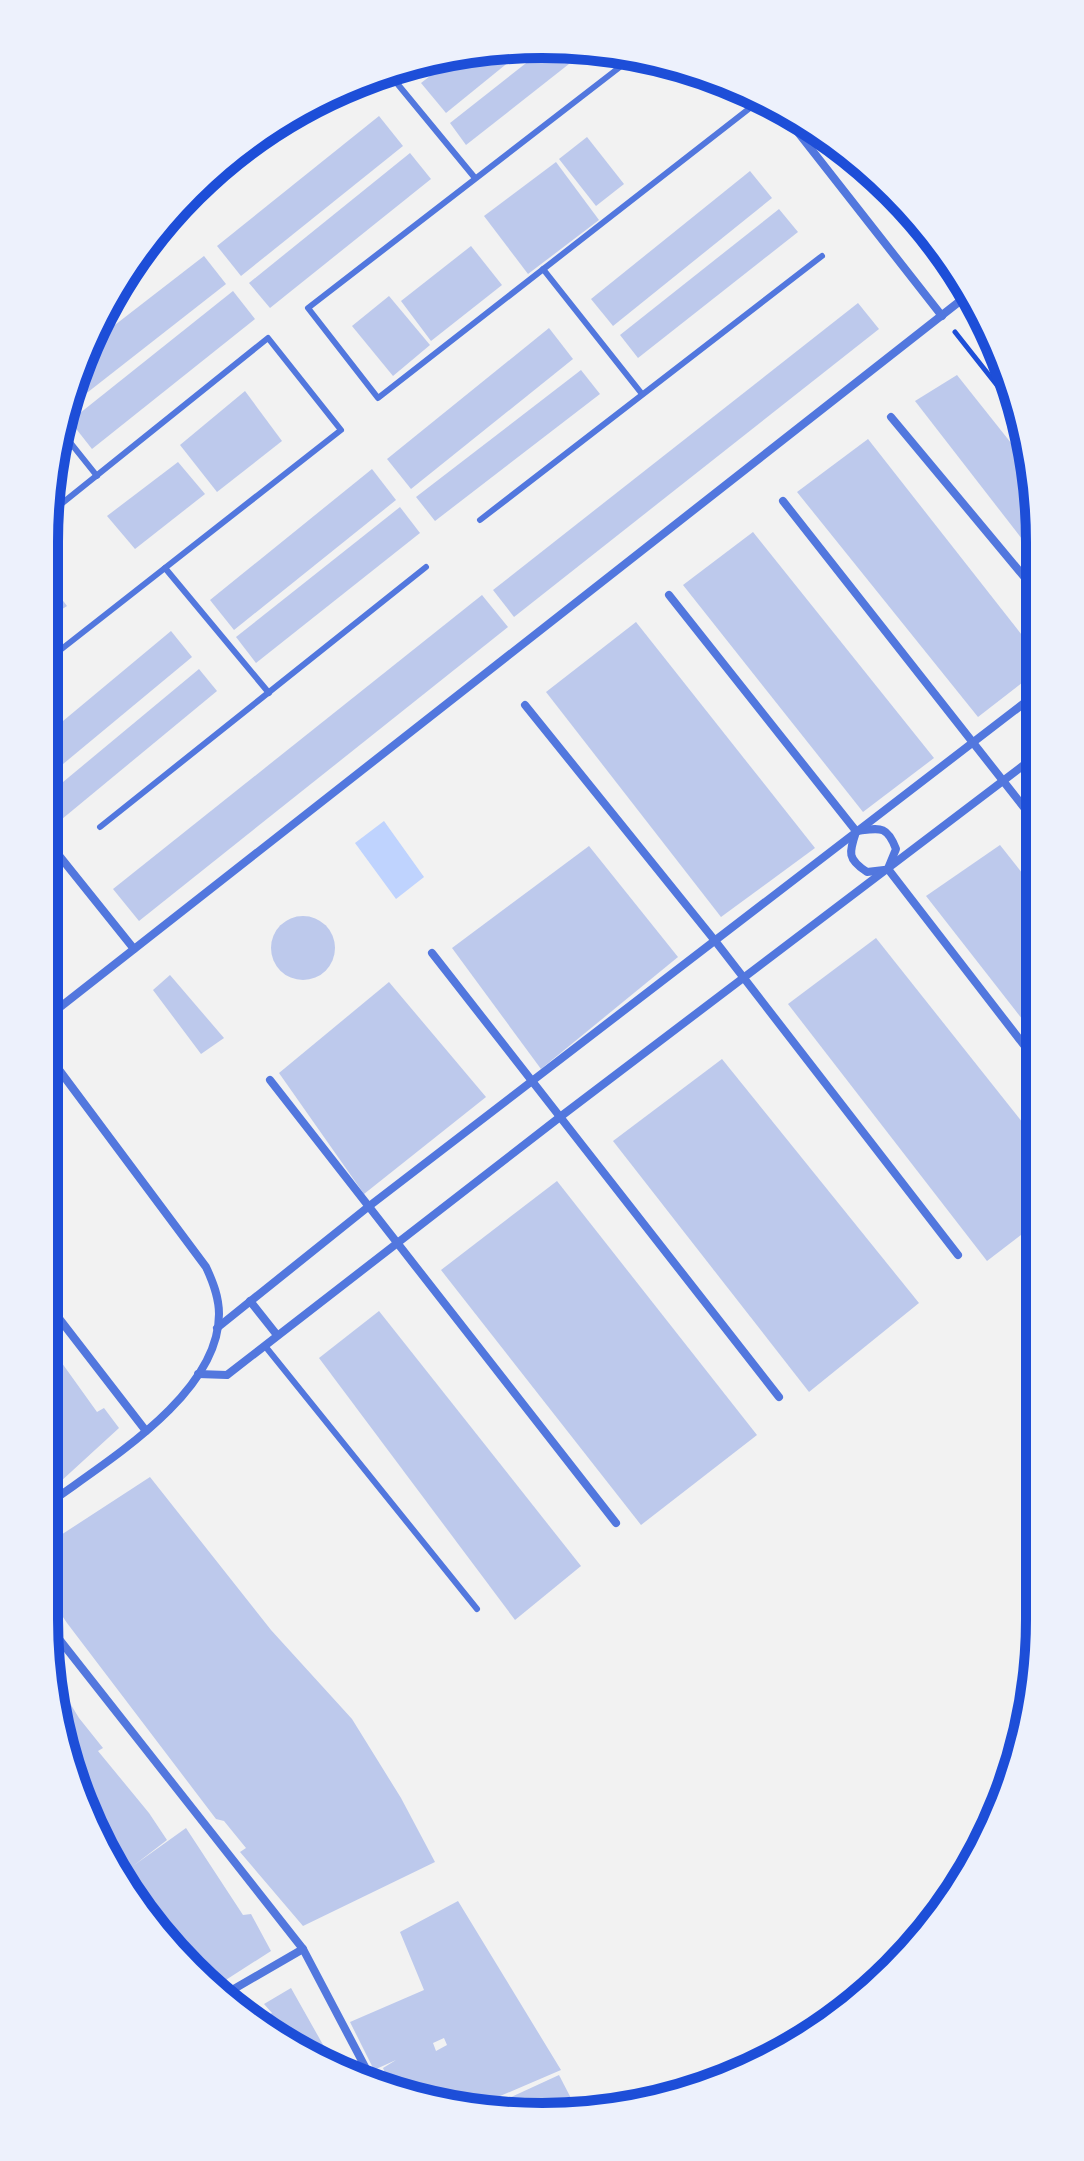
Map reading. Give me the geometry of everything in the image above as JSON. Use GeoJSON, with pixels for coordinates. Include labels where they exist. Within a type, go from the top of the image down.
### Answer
{"type":"FeatureCollection","features":[{"type":"Feature","properties":{"kind":"street"},"geometry":{"type":"LineString","coordinates":[[797,131],[942,316]]}},
{"type":"Feature","properties":{"kind":"street"},"geometry":{"type":"LineString","coordinates":[[58,1009],[961,300]]}},
{"type":"Feature","properties":{"kind":"street"},"geometry":{"type":"LineString","coordinates":[[891,417],[1026,579]]}},
{"type":"Feature","properties":{"kind":"street"},"geometry":{"type":"LineString","coordinates":[[783,501],[1026,810]]}},
{"type":"Feature","properties":{"kind":"street"},"geometry":{"type":"LineString","coordinates":[[669,595],[856,831]]}},
{"type":"Feature","properties":{"kind":"street"},"geometry":{"type":"LineString","coordinates":[[217,1328],[368,1207],[1026,702]]}},
{"type":"Feature","properties":{"kind":"street"},"geometry":{"type":"LineString","coordinates":[[525,705],[716,942],[958,1255]]}},
{"type":"Feature","properties":{"kind":"street"},"geometry":{"type":"LineString","coordinates":[[198,1374],[227,1375],[1026,763]]}},
{"type":"Feature","properties":{"kind":"street"},"geometry":{"type":"LineString","coordinates":[[856,831],[879,828],[891,834],[896,849],[888,869]]}},
{"type":"Feature","properties":{"kind":"street"},"geometry":{"type":"LineString","coordinates":[[856,831],[849,850],[855,864],[867,872],[888,869]]}},
{"type":"Feature","properties":{"kind":"street"},"geometry":{"type":"LineString","coordinates":[[58,854],[134,949]]}},
{"type":"Feature","properties":{"kind":"street"},"geometry":{"type":"LineString","coordinates":[[888,869],[1026,1048]]}},
{"type":"Feature","properties":{"kind":"street"},"geometry":{"type":"LineString","coordinates":[[432,953],[779,1397]]}},
{"type":"Feature","properties":{"kind":"street"},"geometry":{"type":"LineString","coordinates":[[58,1068],[206,1267],[216,1289],[219,1314],[211,1351],[177,1405],[58,1497]]}},
{"type":"Feature","properties":{"kind":"street"},"geometry":{"type":"LineString","coordinates":[[270,1080],[616,1523]]}},
{"type":"Feature","properties":{"kind":"street"},"geometry":{"type":"LineString","coordinates":[[250,1301],[277,1335]]}},
{"type":"Feature","properties":{"kind":"street"},"geometry":{"type":"LineString","coordinates":[[58,1317],[146,1431]]}},
{"type":"Feature","properties":{"kind":"street"},"geometry":{"type":"LineString","coordinates":[[59,1639],[303,1949],[367,2070]]}},
{"type":"Feature","properties":{"kind":"street"},"geometry":{"type":"LineString","coordinates":[[232,1990],[303,1949]]}},
{"type":"Feature","properties":{"kind":"lane"},"geometry":{"type":"LineString","coordinates":[[623,65],[308,308],[378,398],[752,106]]}},
{"type":"Feature","properties":{"kind":"lane"},"geometry":{"type":"LineString","coordinates":[[395,81],[475,178]]}},
{"type":"Feature","properties":{"kind":"lane"},"geometry":{"type":"LineString","coordinates":[[480,520],[822,256]]}},
{"type":"Feature","properties":{"kind":"lane"},"geometry":{"type":"LineString","coordinates":[[543,269],[642,394]]}},
{"type":"Feature","properties":{"kind":"lane"},"geometry":{"type":"LineString","coordinates":[[58,652],[341,430],[268,338],[59,506]]}},
{"type":"Feature","properties":{"kind":"lane"},"geometry":{"type":"LineString","coordinates":[[69,441],[97,476]]}},
{"type":"Feature","properties":{"kind":"lane"},"geometry":{"type":"LineString","coordinates":[[100,827],[426,567]]}},
{"type":"Feature","properties":{"kind":"lane"},"geometry":{"type":"LineString","coordinates":[[165,568],[269,693]]}},
{"type":"Feature","properties":{"kind":"lane"},"geometry":{"type":"LineString","coordinates":[[265,1346],[477,1609]]}},
{"type":"Feature","properties":{"kind":"path"},"geometry":{"type":"LineString","coordinates":[[942,316],[1002,391]]}},
{"type":"Feature","properties":{"kind":"water"},"geometry":{"type":"Polygon","coordinates":[[[384,821],[424,877],[396,899],[355,843],[384,821]]]}},
{"type":"Feature","properties":{"kind":"building"},"geometry":{"type":"Polygon","coordinates":[[[532,58],[575,59],[466,145],[450,123],[532,58]]]}},
{"type":"Feature","properties":{"kind":"building"},"geometry":{"type":"Polygon","coordinates":[[[512,59],[446,113],[421,83],[439,69],[512,59]]]}},
{"type":"Feature","properties":{"kind":"building"},"geometry":{"type":"Polygon","coordinates":[[[379,116],[403,146],[241,276],[217,246],[379,116]]]}},
{"type":"Feature","properties":{"kind":"building"},"geometry":{"type":"Polygon","coordinates":[[[587,137],[624,184],[596,206],[559,159],[587,137]]]}},
{"type":"Feature","properties":{"kind":"building"},"geometry":{"type":"Polygon","coordinates":[[[410,153],[431,179],[270,308],[249,283],[410,153]]]}},
{"type":"Feature","properties":{"kind":"building"},"geometry":{"type":"Polygon","coordinates":[[[556,162],[599,220],[528,274],[484,216],[556,162]]]}},
{"type":"Feature","properties":{"kind":"building"},"geometry":{"type":"Polygon","coordinates":[[[750,171],[772,198],[613,326],[591,299],[750,171]]]}},
{"type":"Feature","properties":{"kind":"building"},"geometry":{"type":"Polygon","coordinates":[[[779,209],[798,232],[638,358],[620,335],[779,209]]]}},
{"type":"Feature","properties":{"kind":"building"},"geometry":{"type":"Polygon","coordinates":[[[471,246],[502,285],[431,341],[401,301],[471,246]]]}},
{"type":"Feature","properties":{"kind":"building"},"geometry":{"type":"Polygon","coordinates":[[[204,256],[226,284],[80,398],[106,332],[204,256]]]}},
{"type":"Feature","properties":{"kind":"building"},"geometry":{"type":"Polygon","coordinates":[[[233,291],[255,319],[92,449],[72,424],[74,418],[233,291]]]}},
{"type":"Feature","properties":{"kind":"building"},"geometry":{"type":"Polygon","coordinates":[[[389,296],[430,345],[393,376],[352,326],[389,296]]]}},
{"type":"Feature","properties":{"kind":"building"},"geometry":{"type":"Polygon","coordinates":[[[858,303],[879,329],[514,617],[493,590],[858,303]]]}},
{"type":"Feature","properties":{"kind":"building"},"geometry":{"type":"Polygon","coordinates":[[[549,328],[573,359],[411,489],[387,459],[549,328]]]}},
{"type":"Feature","properties":{"kind":"building"},"geometry":{"type":"Polygon","coordinates":[[[581,370],[600,394],[435,521],[416,497],[581,370]]]}},
{"type":"Feature","properties":{"kind":"building"},"geometry":{"type":"Polygon","coordinates":[[[957,375],[1017,451],[1026,544],[915,401],[957,375]]]}},
{"type":"Feature","properties":{"kind":"building"},"geometry":{"type":"Polygon","coordinates":[[[245,391],[282,441],[217,492],[180,445],[245,391]]]}},
{"type":"Feature","properties":{"kind":"building"},"geometry":{"type":"Polygon","coordinates":[[[868,439],[1026,640],[1026,680],[978,717],[797,492],[868,439]]]}},
{"type":"Feature","properties":{"kind":"building"},"geometry":{"type":"Polygon","coordinates":[[[178,462],[205,494],[135,549],[107,516],[178,462]]]}},
{"type":"Feature","properties":{"kind":"building"},"geometry":{"type":"Polygon","coordinates":[[[372,469],[396,500],[234,630],[210,600],[372,469]]]}},
{"type":"Feature","properties":{"kind":"building"},"geometry":{"type":"Polygon","coordinates":[[[400,507],[420,533],[256,663],[236,637],[400,507]]]}},
{"type":"Feature","properties":{"kind":"building"},"geometry":{"type":"Polygon","coordinates":[[[753,532],[934,758],[863,812],[683,585],[753,532]]]}},
{"type":"Feature","properties":{"kind":"building"},"geometry":{"type":"Polygon","coordinates":[[[58,594],[67,606],[58,612],[58,594]]]}},
{"type":"Feature","properties":{"kind":"building"},"geometry":{"type":"Polygon","coordinates":[[[482,595],[508,627],[139,921],[113,889],[482,595]]]}},
{"type":"Feature","properties":{"kind":"building"},"geometry":{"type":"Polygon","coordinates":[[[636,622],[815,848],[721,917],[546,692],[636,622]]]}},
{"type":"Feature","properties":{"kind":"building"},"geometry":{"type":"Polygon","coordinates":[[[171,631],[192,657],[58,768],[58,725],[171,631]]]}},
{"type":"Feature","properties":{"kind":"building"},"geometry":{"type":"Polygon","coordinates":[[[199,669],[217,691],[58,822],[58,786],[199,669]]]}},
{"type":"Feature","properties":{"kind":"building"},"geometry":{"type":"Polygon","coordinates":[[[1000,845],[1026,878],[1026,1024],[926,896],[1000,845]]]}},
{"type":"Feature","properties":{"kind":"building"},"geometry":{"type":"Polygon","coordinates":[[[589,846],[678,957],[541,1069],[452,948],[589,846]]]}},
{"type":"Feature","properties":{"kind":"building"},"geometry":{"type":"Polygon","coordinates":[[[297,916],[309,916],[326,925],[333,936],[333,960],[326,971],[309,980],[297,980],[285,975],[276,966],[271,954],[271,942],[276,930],[285,921],[297,916]]]}},
{"type":"Feature","properties":{"kind":"building"},"geometry":{"type":"Polygon","coordinates":[[[876,938],[1026,1127],[1026,1231],[987,1261],[788,1004],[876,938]]]}},
{"type":"Feature","properties":{"kind":"building"},"geometry":{"type":"Polygon","coordinates":[[[170,975],[224,1038],[201,1054],[153,990],[170,975]]]}},
{"type":"Feature","properties":{"kind":"building"},"geometry":{"type":"Polygon","coordinates":[[[389,982],[486,1097],[364,1194],[279,1073],[389,982]]]}},
{"type":"Feature","properties":{"kind":"building"},"geometry":{"type":"Polygon","coordinates":[[[722,1059],[919,1303],[809,1392],[613,1141],[722,1059]]]}},
{"type":"Feature","properties":{"kind":"building"},"geometry":{"type":"Polygon","coordinates":[[[557,1181],[757,1435],[641,1525],[441,1270],[557,1181]]]}},
{"type":"Feature","properties":{"kind":"building"},"geometry":{"type":"Polygon","coordinates":[[[379,1311],[581,1566],[515,1620],[319,1358],[379,1311]]]}},
{"type":"Feature","properties":{"kind":"building"},"geometry":{"type":"Polygon","coordinates":[[[58,1358],[97,1412],[104,1408],[119,1428],[58,1483],[58,1358]]]}},
{"type":"Feature","properties":{"kind":"building"},"geometry":{"type":"Polygon","coordinates":[[[150,1477],[271,1630],[352,1719],[401,1798],[435,1862],[303,1926],[240,1852],[246,1848],[224,1821],[216,1819],[58,1610],[58,1537],[150,1477]]]}},
{"type":"Feature","properties":{"kind":"building"},"geometry":{"type":"Polygon","coordinates":[[[64,1693],[103,1748],[98,1751],[167,1840],[133,1866],[186,1828],[243,1915],[251,1914],[271,1951],[222,1982],[158,1914],[123,1861],[95,1804],[74,1744],[64,1693]]]}},
{"type":"Feature","properties":{"kind":"building"},"geometry":{"type":"Polygon","coordinates":[[[458,1901],[561,2070],[490,2100],[448,2094],[387,2077],[383,2068],[396,2060],[374,2070],[350,2022],[424,1990],[400,1932],[458,1901]],[[444,2038],[433,2043],[436,2051],[447,2045],[444,2038]]]}},
{"type":"Feature","properties":{"kind":"building"},"geometry":{"type":"Polygon","coordinates":[[[291,1988],[328,2053],[266,2016],[272,2013],[264,2004],[291,1988]]]}},
{"type":"Feature","properties":{"kind":"building"},"geometry":{"type":"Polygon","coordinates":[[[559,2075],[573,2102],[542,2103],[502,2101],[559,2075]]]}}]}
